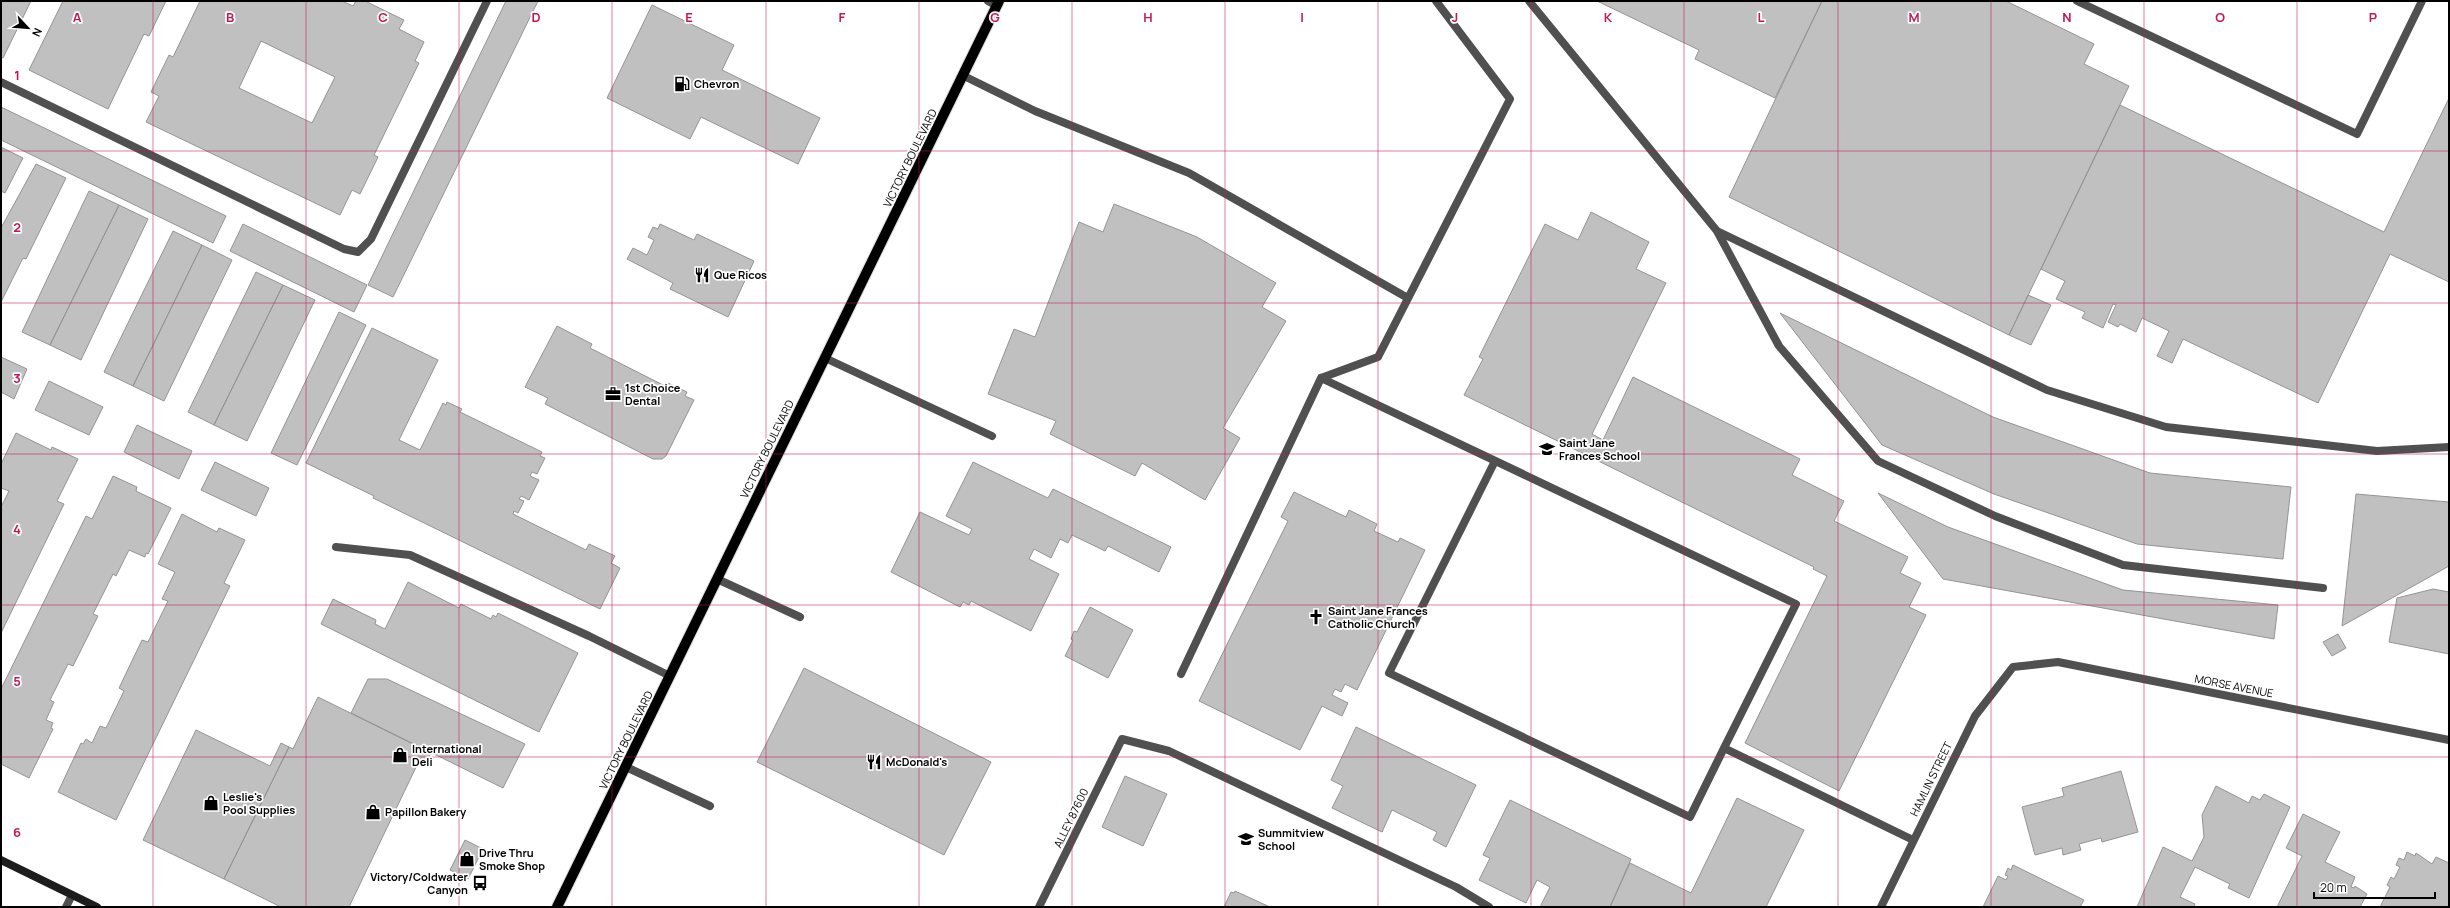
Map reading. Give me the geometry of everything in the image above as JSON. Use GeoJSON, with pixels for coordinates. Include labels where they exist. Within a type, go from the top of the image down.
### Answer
{"type":"FeatureCollection","features":[{"type":"Feature","properties":{"kind":"main road","name":"VICTORY BOULEVARD"},"geometry":{"type":"LineString","coordinates":[[557,907],[964,76],[995,3]]}},
{"type":"Feature","properties":{"kind":"main road"},"geometry":{"type":"LineString","coordinates":[[1,860],[97,907]]}},
{"type":"Feature","properties":{"kind":"street"},"geometry":{"type":"LineString","coordinates":[[1,82],[344,249],[358,252],[370,239],[487,1]]}},
{"type":"Feature","properties":{"kind":"street"},"geometry":{"type":"LineString","coordinates":[[1181,674],[1321,378],[1378,357],[1406,297],[1510,99],[1436,1]]}},
{"type":"Feature","properties":{"kind":"street"},"geometry":{"type":"LineString","coordinates":[[1529,1],[1717,231],[1779,346],[1878,461],[1995,516],[2123,565],[2323,588]]}},
{"type":"Feature","properties":{"kind":"street"},"geometry":{"type":"LineString","coordinates":[[2077,1],[2357,134],[2422,1]]}},
{"type":"Feature","properties":{"kind":"street"},"geometry":{"type":"LineString","coordinates":[[964,76],[1035,110],[1189,173],[1406,297]]}},
{"type":"Feature","properties":{"kind":"street"},"geometry":{"type":"LineString","coordinates":[[1717,231],[2047,390],[2166,427],[2377,451],[2449,447]]}},
{"type":"Feature","properties":{"kind":"street"},"geometry":{"type":"LineString","coordinates":[[825,358],[992,436]]}},
{"type":"Feature","properties":{"kind":"street"},"geometry":{"type":"LineString","coordinates":[[1321,378],[1796,604],[1690,818],[1390,673],[1495,461]]}},
{"type":"Feature","properties":{"kind":"street"},"geometry":{"type":"LineString","coordinates":[[336,547],[410,555],[589,636],[670,676]]}},
{"type":"Feature","properties":{"kind":"street"},"geometry":{"type":"LineString","coordinates":[[717,579],[800,617]]}},
{"type":"Feature","properties":{"kind":"street","name":"MORSE AVENUE"},"geometry":{"type":"LineString","coordinates":[[2013,667],[2058,662],[2449,740]]}},
{"type":"Feature","properties":{"kind":"street","name":"HAMLIN STREET"},"geometry":{"type":"LineString","coordinates":[[1881,907],[1975,716],[2013,667]]}},
{"type":"Feature","properties":{"kind":"street","name":"ALLEY 87600"},"geometry":{"type":"LineString","coordinates":[[1040,907],[1122,739],[1169,750],[1456,888],[1489,907]]}},
{"type":"Feature","properties":{"kind":"street"},"geometry":{"type":"LineString","coordinates":[[1724,748],[1913,840]]}},
{"type":"Feature","properties":{"kind":"street"},"geometry":{"type":"LineString","coordinates":[[626,767],[710,806]]}},
{"type":"Feature","properties":{"kind":"street"},"geometry":{"type":"LineString","coordinates":[[66,907],[72,895]]}},
{"type":"Feature","properties":{"kind":"building"},"geometry":{"type":"Polygon","coordinates":[[[1,1],[31,1],[3,58],[1,57],[1,1]]]}},
{"type":"Feature","properties":{"kind":"building"},"geometry":{"type":"Polygon","coordinates":[[[63,1],[166,1],[149,36],[144,34],[108,109],[29,70],[63,1]]]}},
{"type":"Feature","properties":{"kind":"building"},"geometry":{"type":"Polygon","coordinates":[[[200,1],[342,1],[353,6],[356,1],[365,1],[404,20],[399,29],[424,42],[415,61],[419,63],[374,155],[378,157],[360,194],[352,190],[340,215],[146,122],[159,96],[151,92],[169,55],[173,57],[200,1]],[[261,41],[239,88],[312,123],[335,77],[261,41]]]}},
{"type":"Feature","properties":{"kind":"building"},"geometry":{"type":"Polygon","coordinates":[[[506,1],[538,1],[393,297],[368,285],[506,1]]]}},
{"type":"Feature","properties":{"kind":"building"},"geometry":{"type":"Polygon","coordinates":[[[1597,1],[1822,1],[1775,98],[1695,59],[1699,50],[1597,1]]]}},
{"type":"Feature","properties":{"kind":"building"},"geometry":{"type":"Polygon","coordinates":[[[1822,1],[2006,1],[2094,44],[2084,64],[2129,86],[2009,335],[1729,197],[1822,1]]]}},
{"type":"Feature","properties":{"kind":"building","name":"Chevron"},"geometry":{"type":"Polygon","coordinates":[[[652,5],[734,45],[722,70],[820,118],[798,164],[701,117],[690,139],[607,98],[652,5]]]}},
{"type":"Feature","properties":{"kind":"building"},"geometry":{"type":"Polygon","coordinates":[[[2449,98],[2449,282],[2390,254],[2318,403],[2183,339],[2172,363],[2157,356],[2169,331],[2142,318],[2136,332],[2120,324],[2118,327],[2108,322],[2116,305],[2113,304],[2103,328],[2082,318],[2085,312],[2056,299],[2065,281],[2041,269],[2120,105],[2384,232],[2449,98]]]}},
{"type":"Feature","properties":{"kind":"building"},"geometry":{"type":"Polygon","coordinates":[[[1,107],[226,216],[213,243],[1,140],[1,107]]]}},
{"type":"Feature","properties":{"kind":"building"},"geometry":{"type":"Polygon","coordinates":[[[1,147],[23,158],[5,193],[1,191],[1,147]]]}},
{"type":"Feature","properties":{"kind":"building"},"geometry":{"type":"Polygon","coordinates":[[[36,164],[66,178],[26,259],[23,258],[1,302],[1,228],[36,164]]]}},
{"type":"Feature","properties":{"kind":"building"},"geometry":{"type":"Polygon","coordinates":[[[89,191],[119,205],[50,345],[22,332],[89,191]]]}},
{"type":"Feature","properties":{"kind":"building"},"geometry":{"type":"Polygon","coordinates":[[[1114,204],[1197,237],[1276,283],[1262,307],[1286,321],[1223,428],[1240,438],[1205,500],[1142,463],[1135,476],[1050,434],[1056,421],[988,394],[1014,329],[1035,337],[1079,222],[1103,232],[1114,204]]]}},
{"type":"Feature","properties":{"kind":"building"},"geometry":{"type":"Polygon","coordinates":[[[119,205],[148,219],[81,360],[50,345],[119,205]]]}},
{"type":"Feature","properties":{"kind":"building"},"geometry":{"type":"Polygon","coordinates":[[[1591,212],[1649,242],[1636,269],[1666,283],[1592,434],[1603,440],[1633,377],[1800,459],[1792,475],[1844,501],[1834,521],[1908,557],[1900,573],[1921,583],[1909,607],[1926,615],[1839,791],[1745,743],[1827,576],[1813,569],[1814,567],[1464,395],[1483,359],[1479,357],[1545,224],[1578,240],[1591,212]]]}},
{"type":"Feature","properties":{"kind":"building"},"geometry":{"type":"Polygon","coordinates":[[[243,224],[367,285],[354,312],[230,251],[243,224]]]}},
{"type":"Feature","properties":{"kind":"building","name":"Que Ricos"},"geometry":{"type":"Polygon","coordinates":[[[660,224],[694,240],[697,234],[754,261],[728,317],[670,289],[673,283],[627,259],[633,248],[647,255],[654,240],[648,237],[653,227],[658,229],[660,224]]]}},
{"type":"Feature","properties":{"kind":"building"},"geometry":{"type":"Polygon","coordinates":[[[173,231],[202,245],[133,386],[104,372],[173,231]]]}},
{"type":"Feature","properties":{"kind":"building"},"geometry":{"type":"Polygon","coordinates":[[[202,245],[232,260],[164,401],[133,386],[202,245]]]}},
{"type":"Feature","properties":{"kind":"building"},"geometry":{"type":"Polygon","coordinates":[[[256,272],[283,285],[214,425],[188,412],[256,272]]]}},
{"type":"Feature","properties":{"kind":"building"},"geometry":{"type":"Polygon","coordinates":[[[283,285],[315,300],[247,441],[214,425],[283,285]]]}},
{"type":"Feature","properties":{"kind":"building"},"geometry":{"type":"Polygon","coordinates":[[[2028,295],[2051,305],[2031,345],[2009,335],[2028,295]]]}},
{"type":"Feature","properties":{"kind":"building"},"geometry":{"type":"Polygon","coordinates":[[[339,312],[366,325],[297,465],[271,453],[339,312]]]}},
{"type":"Feature","properties":{"kind":"building"},"geometry":{"type":"Polygon","coordinates":[[[1780,313],[1993,417],[2150,473],[2291,487],[2283,559],[2137,544],[1994,494],[1882,445],[1780,313]]]}},
{"type":"Feature","properties":{"kind":"building","name":"1st Choice Dental"},"geometry":{"type":"Polygon","coordinates":[[[557,326],[592,344],[590,348],[667,387],[668,383],[687,392],[685,396],[694,400],[666,456],[662,459],[653,459],[545,404],[548,398],[525,387],[557,326]]]}},
{"type":"Feature","properties":{"kind":"building"},"geometry":{"type":"Polygon","coordinates":[[[372,328],[438,360],[399,440],[420,450],[443,403],[446,405],[447,402],[462,409],[460,412],[542,452],[540,456],[545,458],[537,474],[532,472],[530,476],[539,480],[529,500],[521,496],[519,499],[524,501],[518,513],[514,511],[513,514],[586,550],[589,544],[615,556],[611,563],[620,568],[600,609],[373,498],[374,496],[306,463],[372,328]]]}},
{"type":"Feature","properties":{"kind":"building"},"geometry":{"type":"Polygon","coordinates":[[[1,357],[27,369],[14,399],[1,392],[1,357]]]}},
{"type":"Feature","properties":{"kind":"building"},"geometry":{"type":"Polygon","coordinates":[[[49,381],[103,407],[89,435],[35,410],[49,381]]]}},
{"type":"Feature","properties":{"kind":"building"},"geometry":{"type":"Polygon","coordinates":[[[137,425],[192,451],[179,479],[124,452],[137,425]]]}},
{"type":"Feature","properties":{"kind":"building"},"geometry":{"type":"Polygon","coordinates":[[[16,433],[51,450],[52,447],[78,459],[57,501],[64,504],[1,633],[1,507],[9,491],[1,488],[1,464],[16,433]]]}},
{"type":"Feature","properties":{"kind":"building"},"geometry":{"type":"Polygon","coordinates":[[[215,462],[269,488],[256,516],[201,490],[215,462]]]}},
{"type":"Feature","properties":{"kind":"building"},"geometry":{"type":"Polygon","coordinates":[[[973,462],[1048,498],[1053,489],[1171,547],[1159,572],[1108,546],[1105,551],[1072,535],[1068,543],[1060,539],[1051,558],[1034,549],[1029,559],[1059,574],[1031,631],[971,601],[969,605],[963,602],[960,607],[891,572],[920,512],[969,535],[972,529],[946,516],[973,462]]]}},
{"type":"Feature","properties":{"kind":"building"},"geometry":{"type":"Polygon","coordinates":[[[113,476],[137,487],[136,491],[171,508],[148,554],[146,553],[145,557],[129,550],[116,576],[113,574],[93,614],[98,616],[73,666],[68,664],[50,700],[54,702],[46,720],[53,723],[51,728],[53,729],[29,778],[1,764],[1,689],[86,516],[92,519],[113,476]]]}},
{"type":"Feature","properties":{"kind":"building","name":"Saint Jane Frances Catholic Church"},"geometry":{"type":"Polygon","coordinates":[[[1294,492],[1346,517],[1349,510],[1377,524],[1374,531],[1398,542],[1400,538],[1425,550],[1357,690],[1345,684],[1341,692],[1335,689],[1332,695],[1348,703],[1342,716],[1322,706],[1300,750],[1199,701],[1288,521],[1281,517],[1294,492]]]}},
{"type":"Feature","properties":{"kind":"building"},"geometry":{"type":"Polygon","coordinates":[[[1878,493],[1948,527],[2123,590],[2278,605],[2274,639],[1943,579],[1878,493]]]}},
{"type":"Feature","properties":{"kind":"building"},"geometry":{"type":"Polygon","coordinates":[[[2356,494],[2449,502],[2449,566],[2342,626],[2356,494]]]}},
{"type":"Feature","properties":{"kind":"building"},"geometry":{"type":"Polygon","coordinates":[[[182,514],[217,532],[219,528],[245,540],[224,583],[230,586],[116,820],[58,792],[81,743],[83,744],[86,739],[92,743],[100,726],[106,728],[124,691],[119,688],[142,640],[148,642],[168,601],[162,599],[175,572],[158,564],[182,514]]]}},
{"type":"Feature","properties":{"kind":"building"},"geometry":{"type":"Polygon","coordinates":[[[408,582],[459,608],[461,604],[491,619],[493,615],[496,617],[498,613],[578,653],[539,732],[321,624],[333,599],[376,620],[375,624],[385,629],[408,582]]]}},
{"type":"Feature","properties":{"kind":"building"},"geometry":{"type":"Polygon","coordinates":[[[2433,589],[2449,592],[2449,654],[2389,642],[2397,598],[2433,589]]]}},
{"type":"Feature","properties":{"kind":"building"},"geometry":{"type":"Polygon","coordinates":[[[1090,607],[1133,630],[1108,678],[1065,656],[1073,640],[1071,639],[1074,631],[1077,632],[1090,607]]]}},
{"type":"Feature","properties":{"kind":"building"},"geometry":{"type":"Polygon","coordinates":[[[2338,634],[2346,648],[2332,656],[2323,642],[2338,634]]]}},
{"type":"Feature","properties":{"kind":"building","name":"McDonald's"},"geometry":{"type":"Polygon","coordinates":[[[804,668],[991,762],[944,855],[757,762],[804,668]]]}},
{"type":"Feature","properties":{"kind":"building"},"geometry":{"type":"Polygon","coordinates":[[[368,679],[387,679],[525,744],[503,788],[351,713],[368,679]]]}},
{"type":"Feature","properties":{"kind":"building"},"geometry":{"type":"Polygon","coordinates":[[[318,697],[431,753],[425,764],[419,761],[349,907],[281,907],[224,879],[289,747],[293,749],[318,697]]]}},
{"type":"Feature","properties":{"kind":"building"},"geometry":{"type":"Polygon","coordinates":[[[1356,727],[1476,785],[1446,847],[1433,840],[1437,832],[1392,810],[1382,832],[1332,808],[1343,786],[1331,780],[1356,727]]]}},
{"type":"Feature","properties":{"kind":"building","name":"Leslie's Pool Supplies"},"geometry":{"type":"Polygon","coordinates":[[[196,730],[270,766],[281,743],[289,747],[224,879],[143,840],[196,730]]]}},
{"type":"Feature","properties":{"kind":"building"},"geometry":{"type":"Polygon","coordinates":[[[2121,771],[2138,832],[2102,842],[2101,838],[2079,844],[2081,850],[2063,855],[2062,848],[2035,855],[2022,807],[2064,796],[2062,788],[2121,771]]]}},
{"type":"Feature","properties":{"kind":"building"},"geometry":{"type":"Polygon","coordinates":[[[1125,776],[1167,794],[1143,846],[1102,827],[1125,776]]]}},
{"type":"Feature","properties":{"kind":"building"},"geometry":{"type":"Polygon","coordinates":[[[2216,786],[2249,803],[2252,796],[2260,800],[2264,794],[2290,807],[2249,898],[2228,888],[2230,884],[2195,867],[2180,897],[2195,904],[2194,907],[2137,907],[2163,847],[2192,861],[2204,837],[2202,815],[2216,786]]]}},
{"type":"Feature","properties":{"kind":"building"},"geometry":{"type":"Polygon","coordinates":[[[1737,798],[1804,830],[1766,907],[1610,907],[1630,863],[1691,893],[1737,798]]]}},
{"type":"Feature","properties":{"kind":"building"},"geometry":{"type":"Polygon","coordinates":[[[1510,800],[1631,859],[1610,907],[1540,907],[1550,887],[1537,880],[1526,903],[1479,880],[1490,858],[1483,855],[1510,800]]]}},
{"type":"Feature","properties":{"kind":"building"},"geometry":{"type":"Polygon","coordinates":[[[2303,814],[2340,832],[2325,862],[2355,877],[2351,887],[2354,888],[2355,886],[2367,894],[2360,907],[2277,907],[2302,856],[2286,848],[2303,814]]]}},
{"type":"Feature","properties":{"kind":"building","name":"Drive Thru Smoke Shop"},"geometry":{"type":"Polygon","coordinates":[[[465,840],[483,849],[468,879],[450,870],[465,840]]]}},
{"type":"Feature","properties":{"kind":"building"},"geometry":{"type":"Polygon","coordinates":[[[2407,852],[2415,856],[2416,853],[2432,864],[2436,857],[2449,863],[2449,907],[2380,907],[2390,887],[2387,885],[2391,877],[2394,879],[2400,867],[2396,865],[2399,858],[2404,860],[2407,852]]]}},
{"type":"Feature","properties":{"kind":"building"},"geometry":{"type":"Polygon","coordinates":[[[2013,865],[2084,900],[2080,907],[1983,907],[1998,876],[2006,880],[2008,876],[2005,875],[2008,868],[2011,870],[2013,865]]]}},
{"type":"Feature","properties":{"kind":"building"},"geometry":{"type":"Polygon","coordinates":[[[1235,891],[1270,907],[1224,907],[1231,892],[1234,893],[1235,891]]]}},
{"type":"Feature","properties":{"kind":"place","name":"Chevron"},"geometry":{"type":"Point","coordinates":[682,84]}},
{"type":"Feature","properties":{"kind":"place","name":"Que Ricos"},"geometry":{"type":"Point","coordinates":[702,275]}},
{"type":"Feature","properties":{"kind":"place","name":"1st Choice Dental"},"geometry":{"type":"Point","coordinates":[613,394]}},
{"type":"Feature","properties":{"kind":"place","name":"Saint Jane Frances School"},"geometry":{"type":"Point","coordinates":[1547,449]}},
{"type":"Feature","properties":{"kind":"place","name":"Saint Jane Frances Catholic Church"},"geometry":{"type":"Point","coordinates":[1316,617]}},
{"type":"Feature","properties":{"kind":"place","name":"International Deli"},"geometry":{"type":"Point","coordinates":[400,755]}},
{"type":"Feature","properties":{"kind":"place","name":"McDonald's"},"geometry":{"type":"Point","coordinates":[874,762]}},
{"type":"Feature","properties":{"kind":"place","name":"Leslie's Pool Supplies"},"geometry":{"type":"Point","coordinates":[211,803]}},
{"type":"Feature","properties":{"kind":"place","name":"Papillon Bakery"},"geometry":{"type":"Point","coordinates":[373,812]}},
{"type":"Feature","properties":{"kind":"place","name":"Summitview School"},"geometry":{"type":"Point","coordinates":[1246,839]}},
{"type":"Feature","properties":{"kind":"place","name":"Drive Thru Smoke Shop"},"geometry":{"type":"Point","coordinates":[467,859]}},
{"type":"Feature","properties":{"kind":"place","name":"Victory/Coldwater Canyon"},"geometry":{"type":"Point","coordinates":[480,883]}}]}
